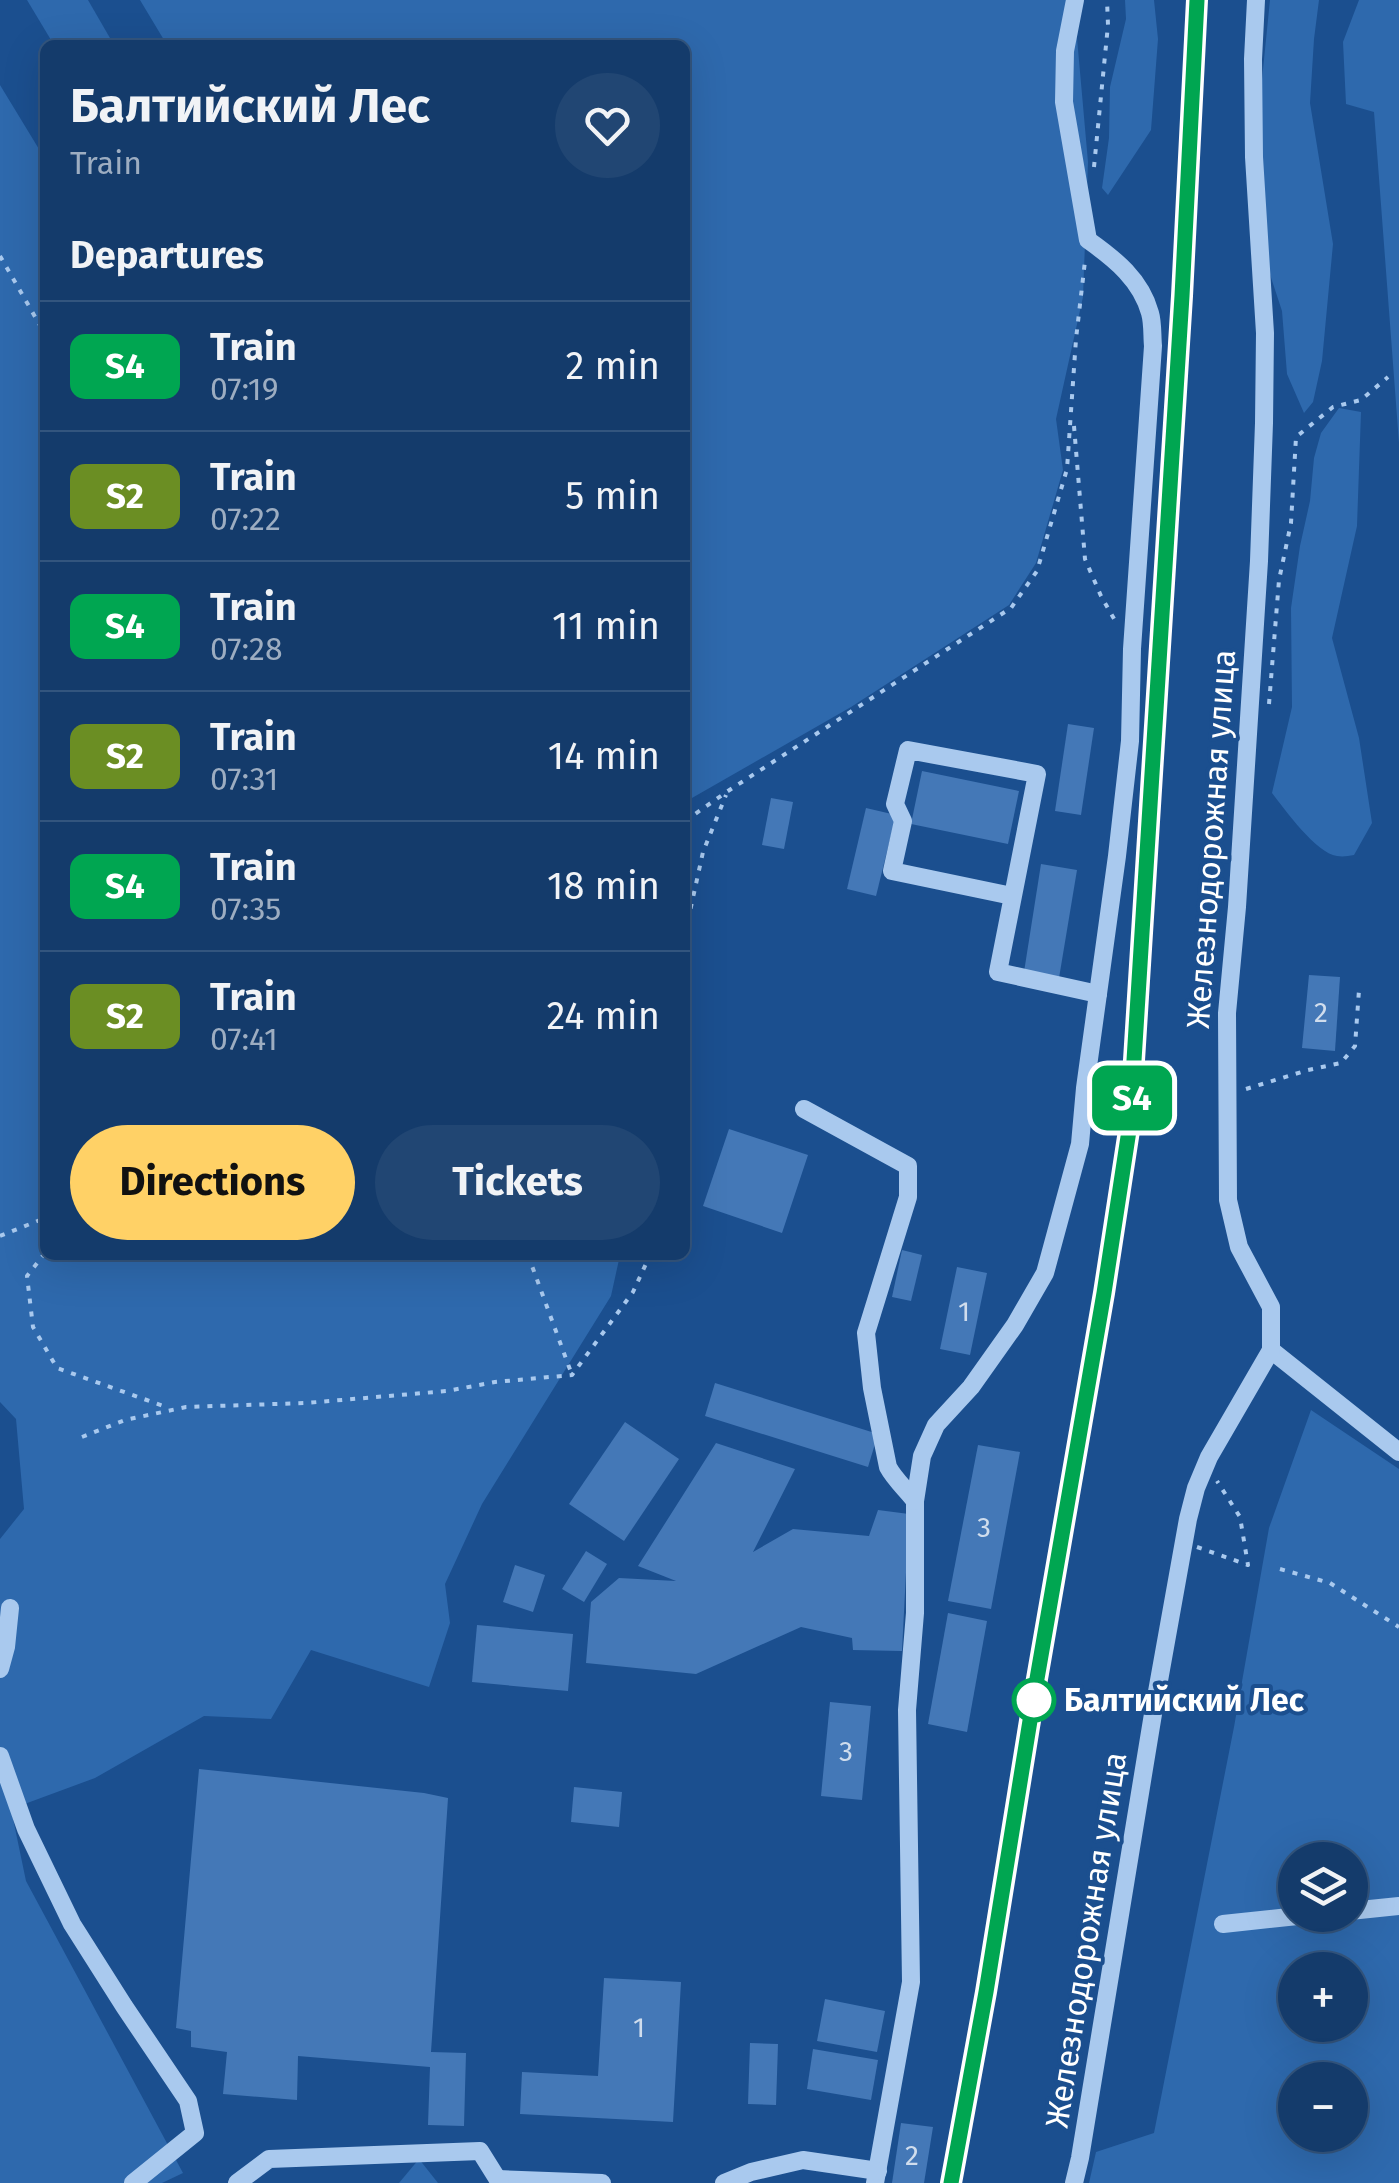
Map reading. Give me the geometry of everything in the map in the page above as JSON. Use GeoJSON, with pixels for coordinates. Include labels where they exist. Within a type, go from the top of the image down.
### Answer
{"type":"FeatureCollection","features":[{"type":"Feature","properties":{"kind":"street"},"geometry":{"type":"LineString","coordinates":[[724,2183],[751,2172],[803,2160],[876,2177],[910,1982],[907,1710],[915,1613],[915,1500],[922,1456],[936,1425],[972,1387],[1045,1274],[1080,1144],[1130,741],[1132,649],[1152,346],[1150,314],[1140,289],[1119,262],[1088,240],[1064,102],[1065,50],[1075,0]]}},
{"type":"Feature","properties":{"kind":"street","name":"Железнодорожная улица"},"geometry":{"type":"LineString","coordinates":[[1074,2183],[1196,1488],[1271,1350],[1271,1307],[1239,1247],[1228,1200],[1227,1013],[1259,561],[1264,422],[1265,333],[1254,157],[1256,0]]}},
{"type":"Feature","properties":{"kind":"street"},"geometry":{"type":"LineString","coordinates":[[1012,896],[892,871],[903,821],[895,804],[908,750],[1037,774],[998,972],[1098,994]]}},
{"type":"Feature","properties":{"kind":"street"},"geometry":{"type":"LineString","coordinates":[[804,1109],[908,1166],[908,1197],[866,1333],[888,1467],[915,1500]]}},
{"type":"Feature","properties":{"kind":"street"},"geometry":{"type":"LineString","coordinates":[[1271,1350],[1399,1452]]}},
{"type":"Feature","properties":{"kind":"street"},"geometry":{"type":"LineString","coordinates":[[0,1669],[10,1608]]}},
{"type":"Feature","properties":{"kind":"street"},"geometry":{"type":"LineString","coordinates":[[0,1756],[26,1830],[72,1924],[188,2101],[195,2133],[134,2183]]}},
{"type":"Feature","properties":{"kind":"street"},"geometry":{"type":"LineString","coordinates":[[1368,1909],[1399,1906]]}},
{"type":"Feature","properties":{"kind":"street"},"geometry":{"type":"LineString","coordinates":[[1223,1924],[1278,1918]]}},
{"type":"Feature","properties":{"kind":"street"},"geometry":{"type":"LineString","coordinates":[[237,2183],[269,2158],[480,2151],[499,2181],[602,2183]]}},
{"type":"Feature","properties":{"kind":"path"},"geometry":{"type":"LineString","coordinates":[[1094,174],[1107,0]]}},
{"type":"Feature","properties":{"kind":"path"},"geometry":{"type":"LineString","coordinates":[[690,818],[1011,608],[1037,571],[1067,469],[1088,240]]}},
{"type":"Feature","properties":{"kind":"path"},"geometry":{"type":"LineString","coordinates":[[0,256],[40,325]]}},
{"type":"Feature","properties":{"kind":"path","name":"Железнодорожная улица"},"geometry":{"type":"LineString","coordinates":[[1267,716],[1279,580],[1291,522],[1296,437],[1334,407],[1360,400],[1388,377]]}},
{"type":"Feature","properties":{"kind":"path"},"geometry":{"type":"LineString","coordinates":[[1072,387],[1085,559],[1100,596],[1132,649]]}},
{"type":"Feature","properties":{"kind":"path"},"geometry":{"type":"LineString","coordinates":[[690,911],[703,852],[728,791]]}},
{"type":"Feature","properties":{"kind":"path"},"geometry":{"type":"LineString","coordinates":[[1233,1092],[1342,1062],[1354,1046],[1359,990]]}},
{"type":"Feature","properties":{"kind":"path"},"geometry":{"type":"LineString","coordinates":[[0,1236],[40,1220]]}},
{"type":"Feature","properties":{"kind":"path"},"geometry":{"type":"LineString","coordinates":[[40,1260],[28,1276],[33,1327],[57,1368],[174,1410]]}},
{"type":"Feature","properties":{"kind":"path"},"geometry":{"type":"LineString","coordinates":[[530,1260],[572,1376]]}},
{"type":"Feature","properties":{"kind":"path"},"geometry":{"type":"LineString","coordinates":[[82,1437],[126,1420],[186,1408],[306,1403],[572,1376],[634,1292],[648,1260]]}},
{"type":"Feature","properties":{"kind":"path"},"geometry":{"type":"LineString","coordinates":[[1184,1542],[1248,1565],[1240,1517],[1216,1480],[1209,1458]]}},
{"type":"Feature","properties":{"kind":"path"},"geometry":{"type":"LineString","coordinates":[[1280,1569],[1330,1583],[1399,1627]]}},
{"type":"Feature","properties":{"kind":"shaded area"},"geometry":{"type":"Polygon","coordinates":[[[27,0],[88,0],[111,40],[51,40],[27,0]]]}},
{"type":"Feature","properties":{"kind":"shaded area"},"geometry":{"type":"Polygon","coordinates":[[[140,0],[1080,0],[1077,38],[1088,162],[1083,297],[1056,419],[1063,470],[1036,563],[1009,605],[851,707],[690,799],[690,40],[164,40],[140,0]]]}},
{"type":"Feature","properties":{"kind":"shaded area"},"geometry":{"type":"Polygon","coordinates":[[[1125,0],[1154,0],[1158,39],[1151,130],[1108,195],[1102,188],[1109,138],[1110,87],[1126,19],[1125,0]]]}},
{"type":"Feature","properties":{"kind":"shaded area"},"geometry":{"type":"Polygon","coordinates":[[[1270,0],[1319,0],[1310,103],[1333,244],[1322,361],[1313,402],[1304,413],[1287,374],[1282,311],[1262,250],[1260,99],[1270,0]]]}},
{"type":"Feature","properties":{"kind":"shaded area"},"geometry":{"type":"Polygon","coordinates":[[[1359,0],[1399,0],[1399,443],[1374,112],[1346,104],[1343,42],[1359,0]]]}},
{"type":"Feature","properties":{"kind":"shaded area"},"geometry":{"type":"Polygon","coordinates":[[[0,85],[40,151],[40,1260],[619,1260],[611,1296],[482,1504],[445,1584],[450,1623],[429,1687],[311,1650],[271,1719],[204,1716],[95,1778],[11,1809],[26,1881],[183,2173],[162,2183],[0,2183],[0,1539],[24,1509],[16,1419],[0,1402],[0,85]]]}},
{"type":"Feature","properties":{"kind":"shaded area"},"geometry":{"type":"Polygon","coordinates":[[[1339,408],[1361,412],[1357,526],[1332,638],[1359,738],[1372,823],[1354,855],[1341,856],[1329,853],[1311,839],[1272,793],[1292,707],[1291,608],[1314,458],[1321,433],[1339,408]]]}},
{"type":"Feature","properties":{"kind":"shaded area"},"geometry":{"type":"Polygon","coordinates":[[[1311,1410],[1399,1469],[1399,2183],[1089,2183],[1096,2152],[1154,2133],[1269,1528],[1311,1410]]]}},
{"type":"Feature","properties":{"kind":"shaded area"},"geometry":{"type":"Polygon","coordinates":[[[419,2159],[438,2183],[399,2183],[419,2159]]]}},
{"type":"Feature","properties":{"kind":"building"},"geometry":{"type":"Polygon","coordinates":[[[1068,724],[1094,728],[1081,815],[1055,811],[1068,724]]]}},
{"type":"Feature","properties":{"kind":"building"},"geometry":{"type":"Polygon","coordinates":[[[922,771],[1019,791],[1008,844],[911,824],[922,771]]]}},
{"type":"Feature","properties":{"kind":"building"},"geometry":{"type":"Polygon","coordinates":[[[771,798],[793,802],[784,849],[762,845],[771,798]]]}},
{"type":"Feature","properties":{"kind":"building"},"geometry":{"type":"Polygon","coordinates":[[[866,808],[896,815],[876,896],[847,889],[866,808]]]}},
{"type":"Feature","properties":{"kind":"building"},"geometry":{"type":"Polygon","coordinates":[[[1041,864],[1077,870],[1059,978],[1024,972],[1041,864]]]}},
{"type":"Feature","properties":{"kind":"building"},"geometry":{"type":"Polygon","coordinates":[[[1309,975],[1340,977],[1335,1051],[1302,1048],[1309,975]]]}},
{"type":"Feature","properties":{"kind":"building"},"geometry":{"type":"Polygon","coordinates":[[[729,1129],[808,1155],[782,1233],[703,1206],[729,1129]]]}},
{"type":"Feature","properties":{"kind":"building"},"geometry":{"type":"Polygon","coordinates":[[[902,1250],[922,1255],[911,1301],[892,1297],[902,1250]]]}},
{"type":"Feature","properties":{"kind":"building"},"geometry":{"type":"Polygon","coordinates":[[[957,1267],[987,1273],[970,1355],[940,1349],[957,1267]]]}},
{"type":"Feature","properties":{"kind":"building"},"geometry":{"type":"Polygon","coordinates":[[[715,1383],[878,1434],[868,1467],[705,1416],[715,1383]]]}},
{"type":"Feature","properties":{"kind":"building"},"geometry":{"type":"Polygon","coordinates":[[[625,1422],[679,1459],[624,1541],[569,1504],[625,1422]]]}},
{"type":"Feature","properties":{"kind":"building"},"geometry":{"type":"Polygon","coordinates":[[[716,1443],[795,1469],[753,1552],[793,1529],[869,1536],[878,1510],[909,1514],[902,1651],[853,1650],[852,1638],[801,1627],[696,1674],[586,1663],[591,1602],[619,1578],[676,1581],[638,1566],[716,1443]]]}},
{"type":"Feature","properties":{"kind":"building"},"geometry":{"type":"Polygon","coordinates":[[[978,1445],[1020,1452],[991,1609],[948,1601],[978,1445]]]}},
{"type":"Feature","properties":{"kind":"building"},"geometry":{"type":"Polygon","coordinates":[[[586,1551],[607,1564],[584,1602],[562,1589],[586,1551]]]}},
{"type":"Feature","properties":{"kind":"building"},"geometry":{"type":"Polygon","coordinates":[[[515,1565],[545,1575],[533,1612],[503,1602],[515,1565]]]}},
{"type":"Feature","properties":{"kind":"building"},"geometry":{"type":"Polygon","coordinates":[[[948,1613],[987,1621],[967,1732],[928,1724],[948,1613]]]}},
{"type":"Feature","properties":{"kind":"building"},"geometry":{"type":"Polygon","coordinates":[[[477,1625],[573,1634],[568,1691],[472,1682],[477,1625]]]}},
{"type":"Feature","properties":{"kind":"building"},"geometry":{"type":"Polygon","coordinates":[[[830,1702],[871,1706],[862,1800],[821,1796],[830,1702]]]}},
{"type":"Feature","properties":{"kind":"building"},"geometry":{"type":"Polygon","coordinates":[[[199,1769],[448,1798],[431,2052],[466,2053],[464,2126],[428,2125],[430,2067],[298,2056],[297,2100],[223,2094],[227,2052],[191,2047],[191,2031],[176,2028],[199,1769]]]}},
{"type":"Feature","properties":{"kind":"building"},"geometry":{"type":"Polygon","coordinates":[[[574,1787],[622,1792],[619,1827],[571,1822],[574,1787]]]}},
{"type":"Feature","properties":{"kind":"building"},"geometry":{"type":"Polygon","coordinates":[[[604,1978],[681,1982],[673,2122],[520,2114],[522,2072],[598,2076],[604,1978]]]}},
{"type":"Feature","properties":{"kind":"building"},"geometry":{"type":"Polygon","coordinates":[[[825,1999],[885,2011],[877,2052],[817,2041],[825,1999]]]}},
{"type":"Feature","properties":{"kind":"building"},"geometry":{"type":"Polygon","coordinates":[[[750,2043],[778,2044],[776,2105],[748,2104],[750,2043]]]}},
{"type":"Feature","properties":{"kind":"building"},"geometry":{"type":"Polygon","coordinates":[[[813,2049],[878,2060],[871,2100],[807,2089],[813,2049]]]}},
{"type":"Feature","properties":{"kind":"building"},"geometry":{"type":"Polygon","coordinates":[[[901,2123],[933,2127],[924,2183],[892,2183],[901,2123]]]}},
{"type":"Feature","properties":{"kind":"railway"},"geometry":{"type":"LineString","coordinates":[[951,2183],[1130,1124],[1197,0]]}},
{"type":"Feature","properties":{"kind":"train","name":"S4"},"geometry":{"type":"LineString","coordinates":[[951,2183],[1130,1124],[1197,0]]}},
{"type":"Feature","properties":{"kind":"place","name":"Балтийский Лес"},"geometry":{"type":"Point","coordinates":[1034,1700]}}]}
